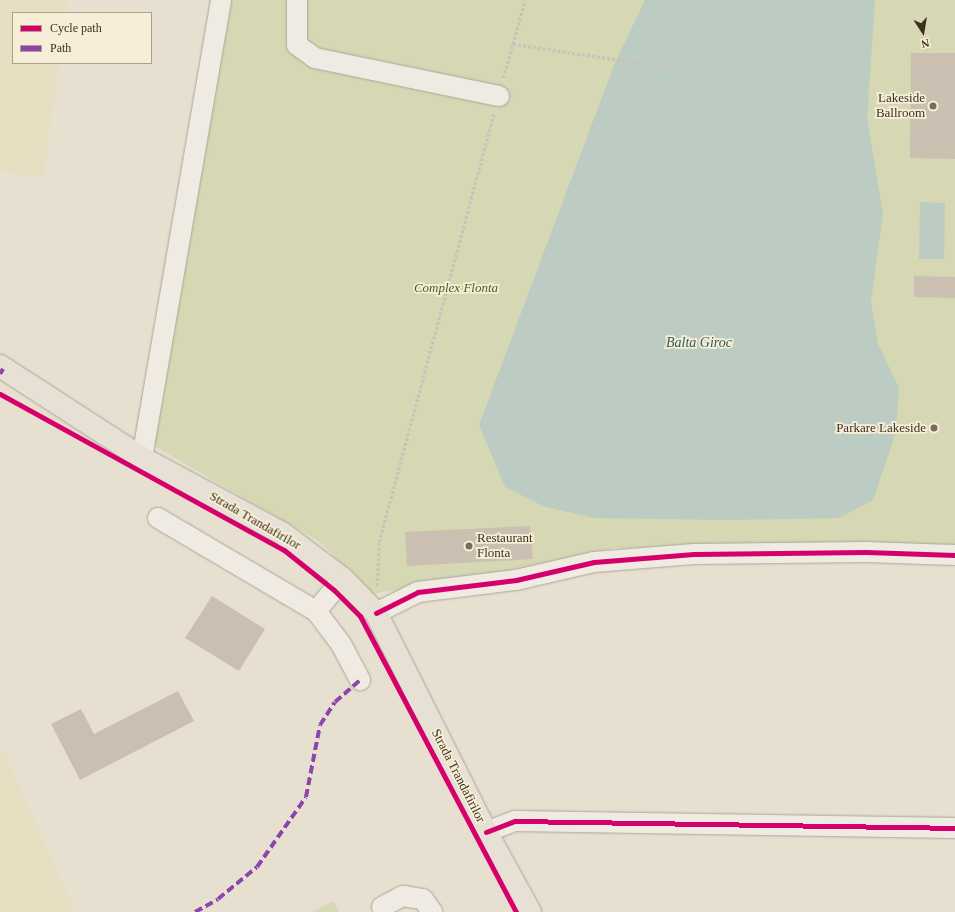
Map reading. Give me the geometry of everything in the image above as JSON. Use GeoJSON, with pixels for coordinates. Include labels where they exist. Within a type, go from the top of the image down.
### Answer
{"type":"FeatureCollection","features":[{"type":"Feature","properties":{"kind":"main road","name":"Strada Trandafirilor"},"geometry":{"type":"LineString","coordinates":[[0,366],[142,458],[282,533],[343,579],[376,612],[527,911]]}},
{"type":"Feature","properties":{"kind":"street"},"geometry":{"type":"LineString","coordinates":[[142,458],[221,0]]}},
{"type":"Feature","properties":{"kind":"street"},"geometry":{"type":"LineString","coordinates":[[297,0],[297,46],[315,58],[499,96]]}},
{"type":"Feature","properties":{"kind":"street"},"geometry":{"type":"LineString","coordinates":[[158,518],[316,611],[341,644],[360,680]]}},
{"type":"Feature","properties":{"kind":"street"},"geometry":{"type":"LineString","coordinates":[[888,541],[955,544]]}},
{"type":"Feature","properties":{"kind":"street"},"geometry":{"type":"LineString","coordinates":[[376,612],[418,592],[516,580],[594,562],[694,554],[866,552],[955,555]]}},
{"type":"Feature","properties":{"kind":"street"},"geometry":{"type":"LineString","coordinates":[[316,611],[343,579]]}},
{"type":"Feature","properties":{"kind":"street"},"geometry":{"type":"LineString","coordinates":[[486,832],[515,821],[955,828]]}},
{"type":"Feature","properties":{"kind":"street"},"geometry":{"type":"LineString","coordinates":[[382,907],[402,896],[423,899],[432,912]]}},
{"type":"Feature","properties":{"kind":"path"},"geometry":{"type":"LineString","coordinates":[[376,612],[379,542],[526,0]]}},
{"type":"Feature","properties":{"kind":"path"},"geometry":{"type":"LineString","coordinates":[[513,44],[708,73]]}},
{"type":"Feature","properties":{"kind":"shaded area"},"geometry":{"type":"Polygon","coordinates":[[[0,0],[68,0],[66,12],[12,12],[12,64],[59,64],[44,177],[0,171],[0,0]]]}},
{"type":"Feature","properties":{"kind":"shaded area"},"geometry":{"type":"Polygon","coordinates":[[[0,743],[76,912],[0,912],[0,743]]]}},
{"type":"Feature","properties":{"kind":"green space","name":"Complex Flonta"},"geometry":{"type":"Polygon","coordinates":[[[213,0],[955,0],[955,549],[612,548],[494,574],[372,594],[320,542],[135,435],[213,0]]]}},
{"type":"Feature","properties":{"kind":"green space"},"geometry":{"type":"Polygon","coordinates":[[[334,901],[339,912],[312,912],[334,901]]]}},
{"type":"Feature","properties":{"kind":"water","name":"Balta Giroc"},"geometry":{"type":"Polygon","coordinates":[[[645,0],[875,0],[867,119],[883,214],[871,302],[878,344],[899,388],[896,432],[873,500],[839,518],[727,520],[593,518],[543,506],[505,487],[479,425],[614,65],[645,0]]]}},
{"type":"Feature","properties":{"kind":"water"},"geometry":{"type":"Polygon","coordinates":[[[920,202],[945,203],[944,259],[919,259],[920,202]]]}},
{"type":"Feature","properties":{"kind":"building","name":"Lakeside Ballroom"},"geometry":{"type":"Polygon","coordinates":[[[911,53],[955,53],[955,159],[910,158],[911,53]]]}},
{"type":"Feature","properties":{"kind":"building"},"geometry":{"type":"Polygon","coordinates":[[[914,276],[955,277],[955,298],[914,297],[914,276]]]}},
{"type":"Feature","properties":{"kind":"building","name":"Restaurant Flonta"},"geometry":{"type":"Polygon","coordinates":[[[530,526],[533,559],[407,566],[405,532],[530,526]]]}},
{"type":"Feature","properties":{"kind":"building"},"geometry":{"type":"Polygon","coordinates":[[[212,596],[265,629],[239,671],[185,638],[212,596]]]}},
{"type":"Feature","properties":{"kind":"building"},"geometry":{"type":"Polygon","coordinates":[[[178,691],[194,721],[80,780],[51,724],[81,709],[94,734],[178,691]]]}},
{"type":"Feature","properties":{"kind":"marked path"},"geometry":{"type":"LineString","coordinates":[[0,374],[3,369]]}},
{"type":"Feature","properties":{"kind":"marked path"},"geometry":{"type":"LineString","coordinates":[[195,912],[218,899],[257,867],[306,797],[320,725],[335,702],[360,680]]}},
{"type":"Feature","properties":{"kind":"cycle path"},"geometry":{"type":"LineString","coordinates":[[0,394],[284,550],[334,590],[360,616],[516,912]]}},
{"type":"Feature","properties":{"kind":"cycle path"},"geometry":{"type":"LineString","coordinates":[[376,613],[418,592],[516,580],[594,562],[694,554],[866,552],[955,555]]}},
{"type":"Feature","properties":{"kind":"cycle path"},"geometry":{"type":"LineString","coordinates":[[486,832],[515,821],[955,828]]}},
{"type":"Feature","properties":{"kind":"place","name":"Lakeside Ballroom"},"geometry":{"type":"Point","coordinates":[933,106]}},
{"type":"Feature","properties":{"kind":"place","name":"Parkare Lakeside"},"geometry":{"type":"Point","coordinates":[934,428]}},
{"type":"Feature","properties":{"kind":"place","name":"Restaurant Flonta"},"geometry":{"type":"Point","coordinates":[469,546]}}]}
